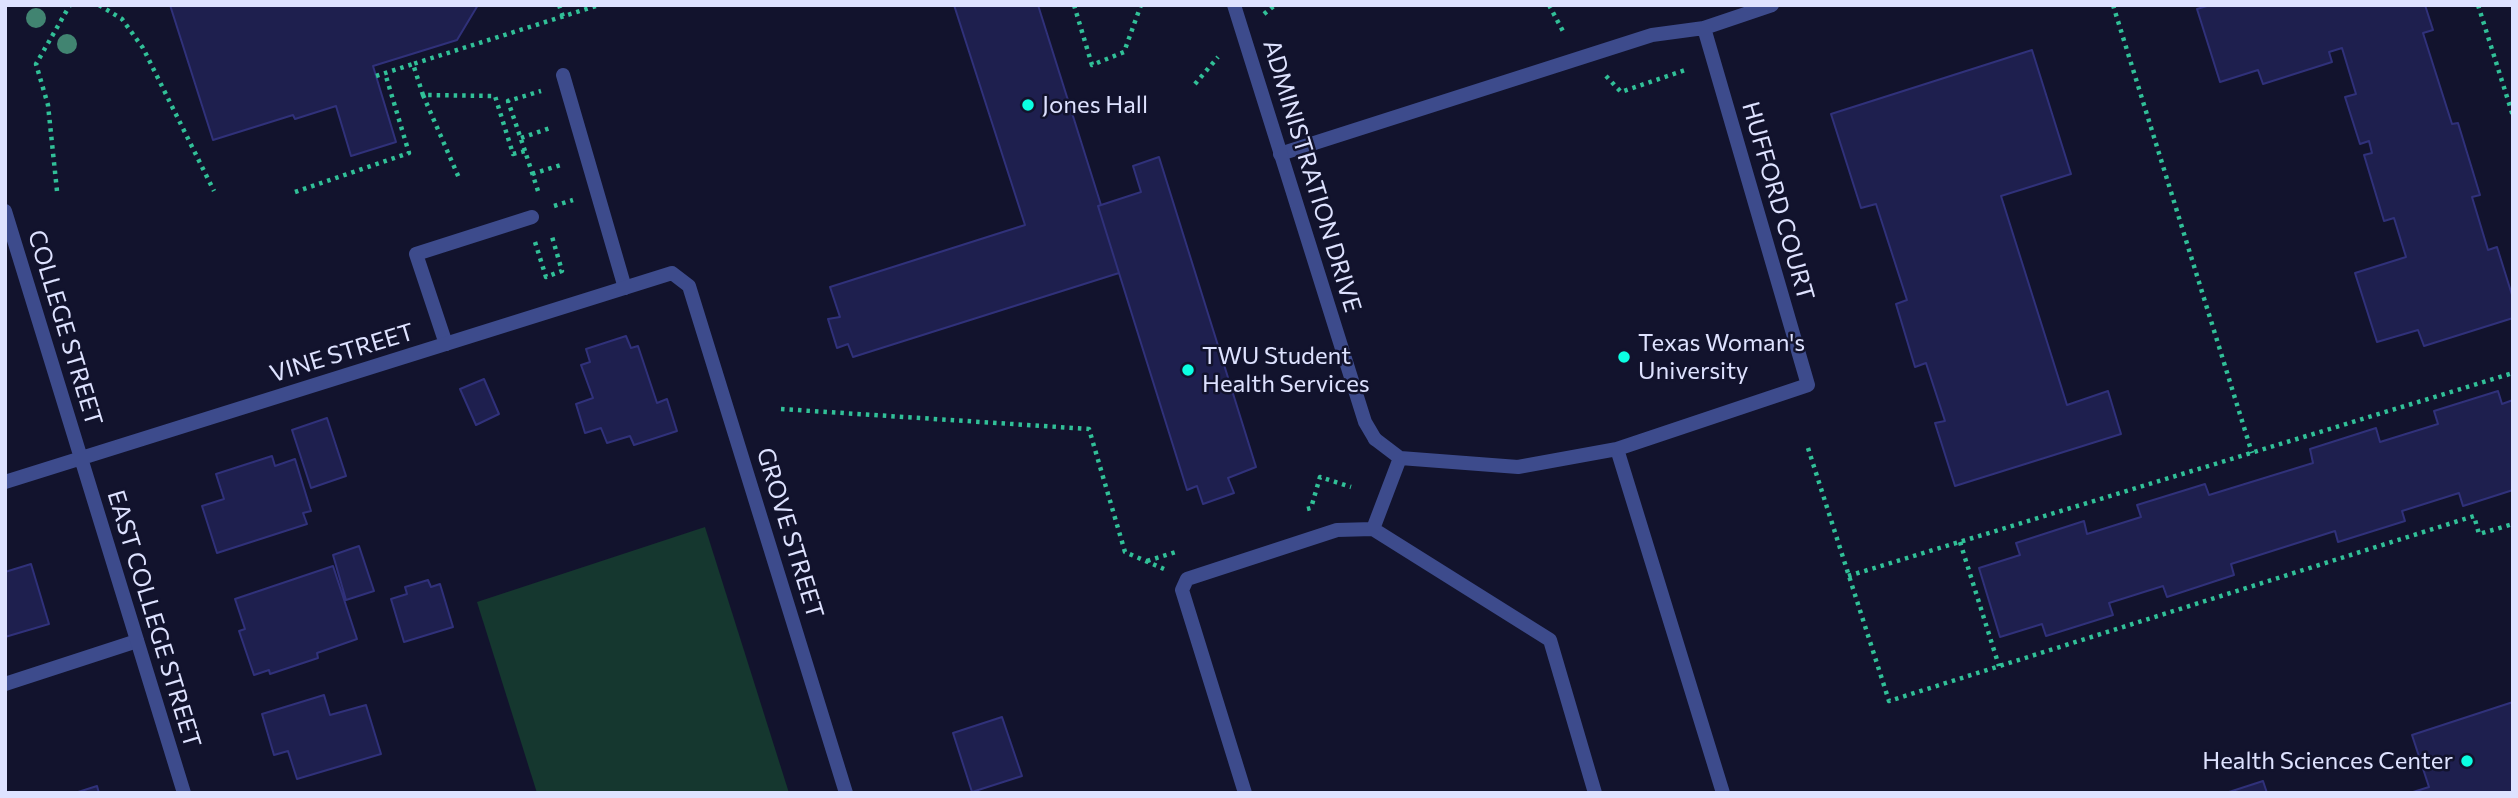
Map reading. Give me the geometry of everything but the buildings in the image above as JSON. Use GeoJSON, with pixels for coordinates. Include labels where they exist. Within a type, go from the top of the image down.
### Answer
{"type":"FeatureCollection","features":[{"type":"Feature","properties":{"kind":"street","name":"ADMINISTRATION DRIVE"},"geometry":{"type":"LineString","coordinates":[[1234,5],[1365,422],[1375,439],[1400,458]]}},
{"type":"Feature","properties":{"kind":"street"},"geometry":{"type":"LineString","coordinates":[[1280,154],[1652,36],[1704,28],[1772,5]]}},
{"type":"Feature","properties":{"kind":"street","name":"HUFFORD COURT"},"geometry":{"type":"LineString","coordinates":[[1400,458],[1518,467],[1617,449],[1808,385],[1704,28]]}},
{"type":"Feature","properties":{"kind":"street"},"geometry":{"type":"LineString","coordinates":[[564,79],[625,288]]}},
{"type":"Feature","properties":{"kind":"street","name":"COLLEGE STREET"},"geometry":{"type":"LineString","coordinates":[[5,211],[81,458]]}},
{"type":"Feature","properties":{"kind":"street"},"geometry":{"type":"LineString","coordinates":[[446,344],[416,254],[532,217]]}},
{"type":"Feature","properties":{"kind":"street","name":"VINE STREET"},"geometry":{"type":"LineString","coordinates":[[5,482],[672,273],[690,286]]}},
{"type":"Feature","properties":{"kind":"street","name":"GROVE STREET"},"geometry":{"type":"LineString","coordinates":[[690,286],[846,793]]}},
{"type":"Feature","properties":{"kind":"street"},"geometry":{"type":"LineString","coordinates":[[1617,449],[1723,793]]}},
{"type":"Feature","properties":{"kind":"street","name":"EAST COLLEGE STREET"},"geometry":{"type":"LineString","coordinates":[[81,458],[184,793]]}},
{"type":"Feature","properties":{"kind":"street"},"geometry":{"type":"LineString","coordinates":[[1373,529],[1400,458]]}},
{"type":"Feature","properties":{"kind":"street"},"geometry":{"type":"LineString","coordinates":[[1245,793],[1182,590],[1186,579],[1337,530],[1373,529],[1550,639],[1595,793]]}},
{"type":"Feature","properties":{"kind":"street"},"geometry":{"type":"LineString","coordinates":[[5,684],[137,641]]}},
{"type":"Feature","properties":{"kind":"path"},"geometry":{"type":"LineString","coordinates":[[57,191],[48,105],[36,64],[70,5]]}},
{"type":"Feature","properties":{"kind":"path"},"geometry":{"type":"LineString","coordinates":[[99,5],[122,19],[143,48],[214,191]]}},
{"type":"Feature","properties":{"kind":"path"},"geometry":{"type":"LineString","coordinates":[[559,5],[563,17]]}},
{"type":"Feature","properties":{"kind":"path"},"geometry":{"type":"LineString","coordinates":[[376,76],[599,5]]}},
{"type":"Feature","properties":{"kind":"path"},"geometry":{"type":"LineString","coordinates":[[1074,5],[1092,65],[1124,52],[1141,5]]}},
{"type":"Feature","properties":{"kind":"path"},"geometry":{"type":"LineString","coordinates":[[1264,14],[1275,5]]}},
{"type":"Feature","properties":{"kind":"path"},"geometry":{"type":"LineString","coordinates":[[2113,5],[2252,453]]}},
{"type":"Feature","properties":{"kind":"path"},"geometry":{"type":"LineString","coordinates":[[2478,5],[2513,116]]}},
{"type":"Feature","properties":{"kind":"path"},"geometry":{"type":"LineString","coordinates":[[1195,84],[1218,57]]}},
{"type":"Feature","properties":{"kind":"path"},"geometry":{"type":"LineString","coordinates":[[413,64],[423,95],[459,178]]}},
{"type":"Feature","properties":{"kind":"path"},"geometry":{"type":"LineString","coordinates":[[295,192],[409,153],[385,73]]}},
{"type":"Feature","properties":{"kind":"path"},"geometry":{"type":"LineString","coordinates":[[540,198],[508,101],[564,79]]}},
{"type":"Feature","properties":{"kind":"path"},"geometry":{"type":"LineString","coordinates":[[423,95],[495,96],[513,154],[525,151]]}},
{"type":"Feature","properties":{"kind":"path"},"geometry":{"type":"LineString","coordinates":[[543,267],[546,276],[562,271],[547,222]]}},
{"type":"Feature","properties":{"kind":"path"},"geometry":{"type":"LineString","coordinates":[[1848,576],[2513,373]]}},
{"type":"Feature","properties":{"kind":"path"},"geometry":{"type":"LineString","coordinates":[[781,409],[1089,429],[1125,552],[1186,579]]}},
{"type":"Feature","properties":{"kind":"path"},"geometry":{"type":"LineString","coordinates":[[1808,448],[1889,701],[2473,516],[2480,534],[2513,524]]}},
{"type":"Feature","properties":{"kind":"path"},"geometry":{"type":"LineString","coordinates":[[1298,512],[1311,508],[1320,477],[1351,487]]}},
{"type":"Feature","properties":{"kind":"path"},"geometry":{"type":"LineString","coordinates":[[1960,542],[1999,666]]}},
{"type":"Feature","properties":{"kind":"path"},"geometry":{"type":"LineString","coordinates":[[1147,562],[1185,549]]}},
{"type":"Feature","properties":{"kind":"green space"},"geometry":{"type":"Polygon","coordinates":[[[705,527],[789,793],[537,793],[477,602],[705,527]]]}},
{"type":"Feature","properties":{"kind":"place","name":"Jones Hall"},"geometry":{"type":"Point","coordinates":[1028,105]}},
{"type":"Feature","properties":{"kind":"place","name":"Texas Woman's University"},"geometry":{"type":"Point","coordinates":[1624,357]}},
{"type":"Feature","properties":{"kind":"place","name":"TWU Student Health Services"},"geometry":{"type":"Point","coordinates":[1188,370]}},
{"type":"Feature","properties":{"kind":"place","name":"Health Sciences Center"},"geometry":{"type":"Point","coordinates":[2467,761]}}]}
